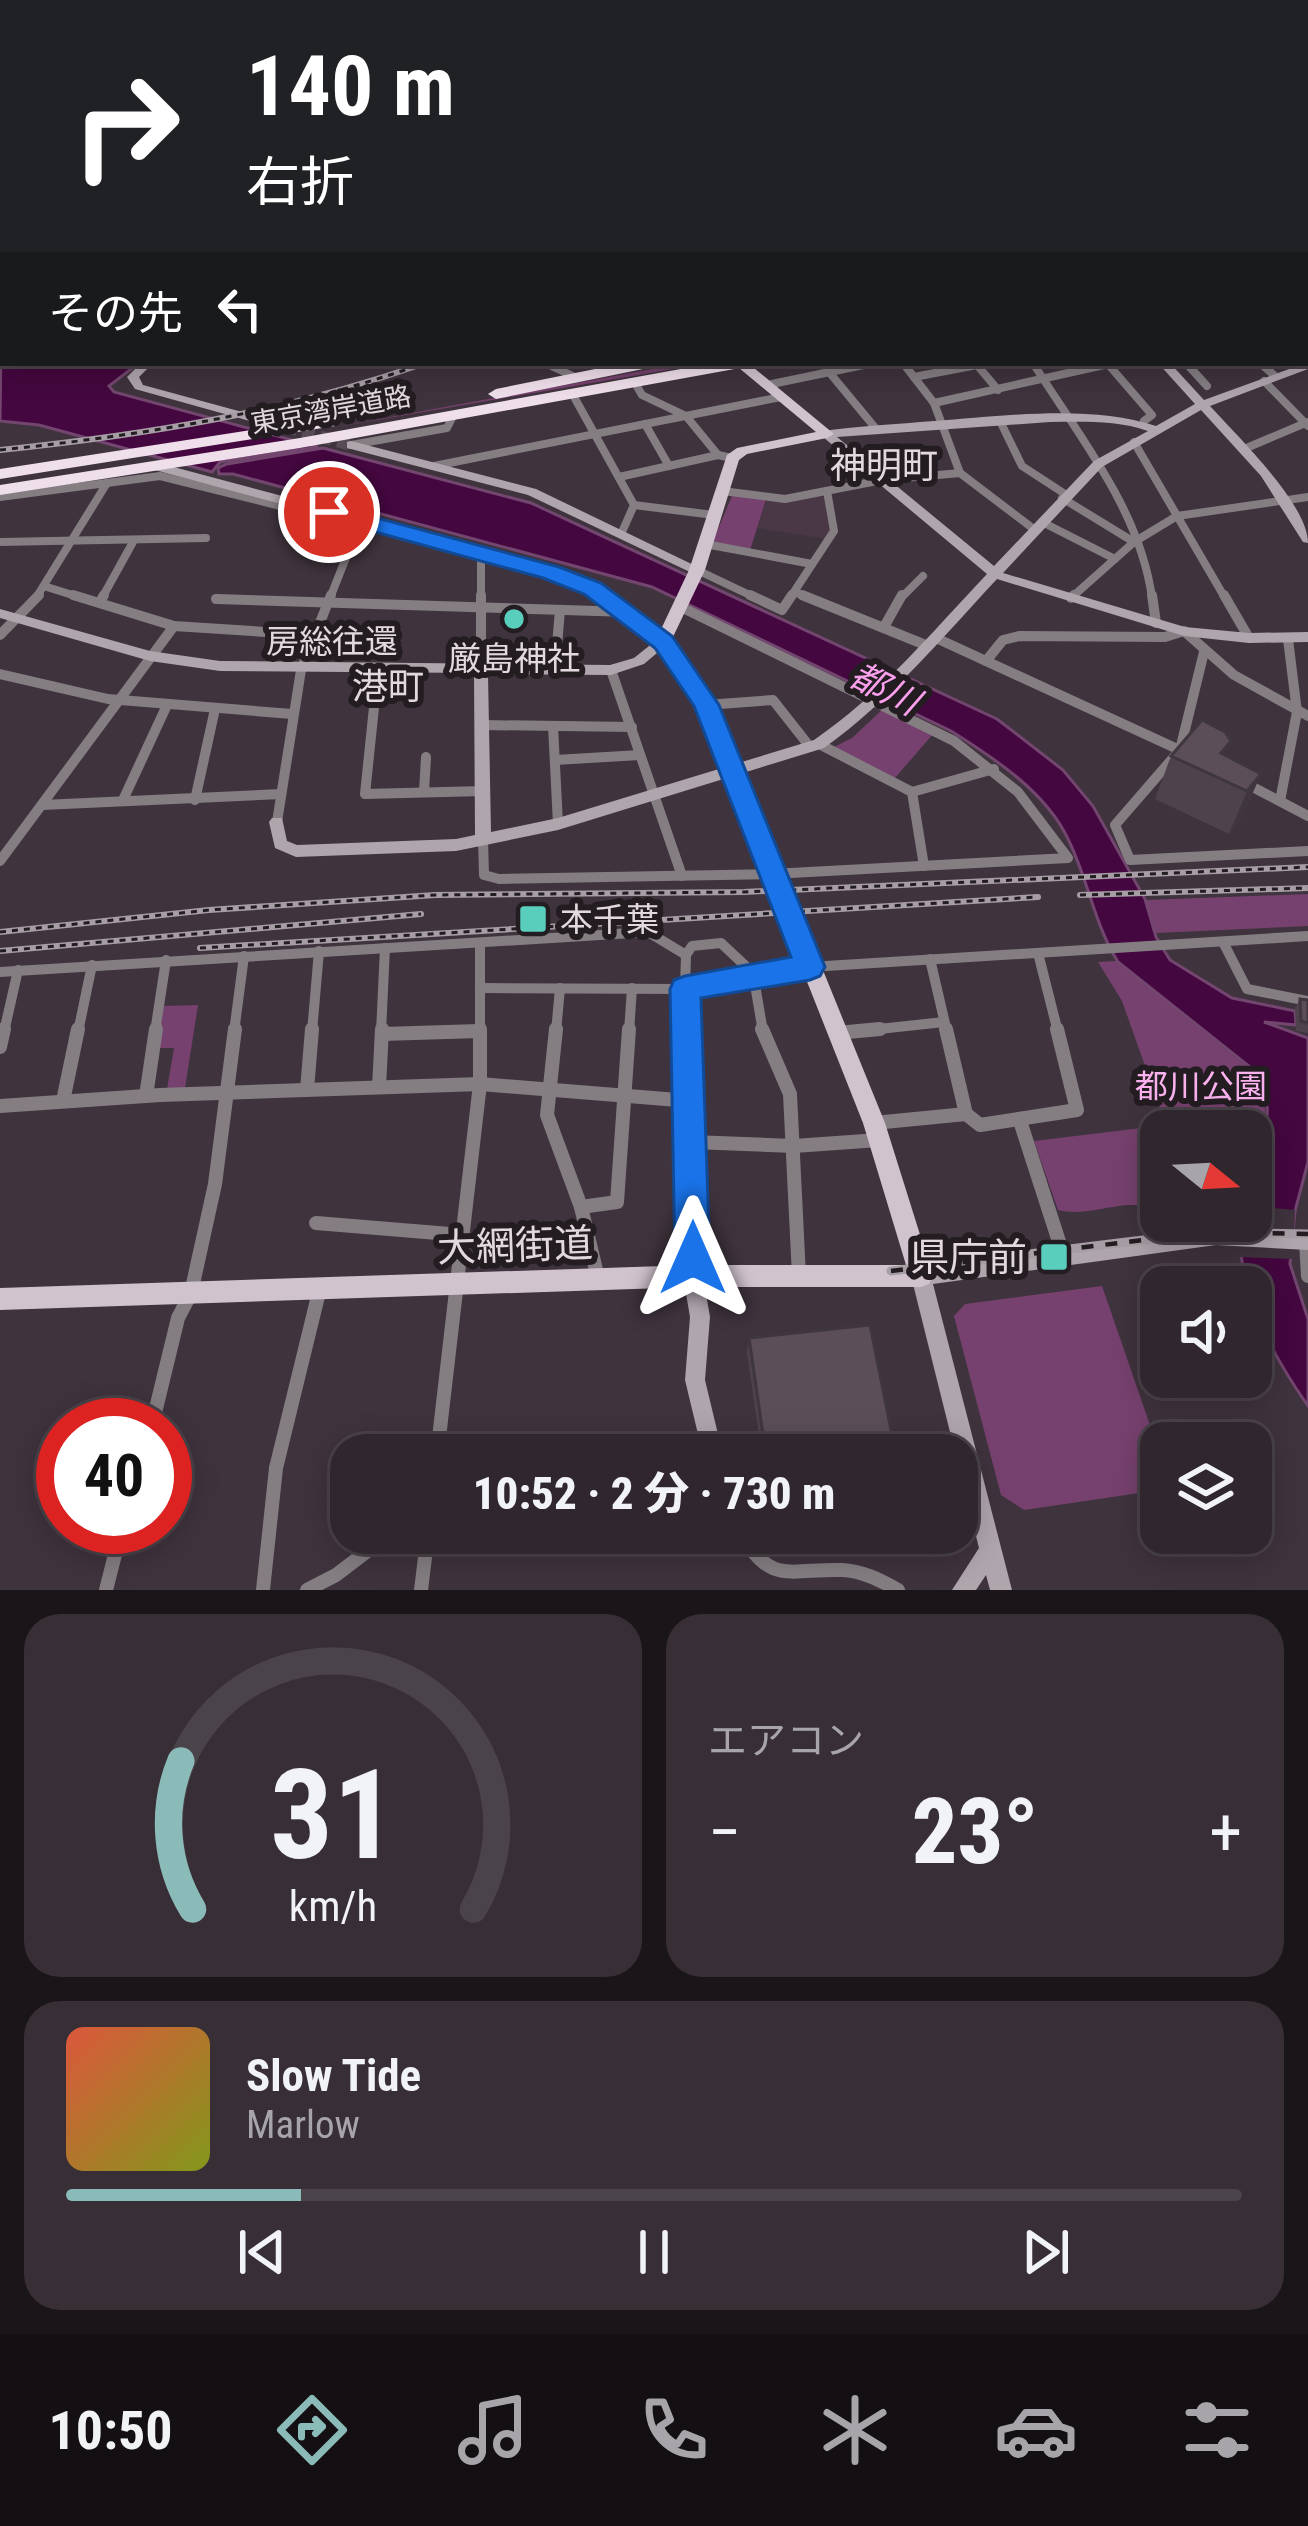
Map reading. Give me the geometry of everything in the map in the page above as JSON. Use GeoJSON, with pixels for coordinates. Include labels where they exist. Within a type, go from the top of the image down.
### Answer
{"type":"FeatureCollection","features":[{"type":"Feature","properties":{"kind":"highway","name":"東京湾岸道路"},"geometry":{"type":"LineString","coordinates":[[0,494],[453,416],[638,366]]}},
{"type":"Feature","properties":{"kind":"highway","name":"東京湾岸道路"},"geometry":{"type":"LineString","coordinates":[[0,477],[269,427],[575,386],[635,383],[724,366]]}},
{"type":"Feature","properties":{"kind":"highway"},"geometry":{"type":"LineString","coordinates":[[0,477],[128,462],[165,464]]}},
{"type":"Feature","properties":{"kind":"main road"},"geometry":{"type":"LineString","coordinates":[[744,366],[826,434]]}},
{"type":"Feature","properties":{"kind":"main road"},"geometry":{"type":"LineString","coordinates":[[826,434],[725,457],[722,491],[697,570],[663,642],[706,705],[876,1132],[921,1276]]}},
{"type":"Feature","properties":{"kind":"main road","name":"大網街道"},"geometry":{"type":"LineString","coordinates":[[0,1299],[458,1281],[921,1276]]}},
{"type":"Feature","properties":{"kind":"street"},"geometry":{"type":"LineString","coordinates":[[144,366],[133,377],[139,386],[269,427]]}},
{"type":"Feature","properties":{"kind":"street"},"geometry":{"type":"LineString","coordinates":[[549,366],[575,386],[634,505]]}},
{"type":"Feature","properties":{"kind":"street"},"geometry":{"type":"LineString","coordinates":[[767,385],[858,366]]}},
{"type":"Feature","properties":{"kind":"street"},"geometry":{"type":"LineString","coordinates":[[905,366],[934,403],[960,472],[1038,526],[1115,559]]}},
{"type":"Feature","properties":{"kind":"street"},"geometry":{"type":"LineString","coordinates":[[914,377],[971,366]]}},
{"type":"Feature","properties":{"kind":"street"},"geometry":{"type":"LineString","coordinates":[[977,366],[998,390]]}},
{"type":"Feature","properties":{"kind":"street"},"geometry":{"type":"LineString","coordinates":[[1035,366],[1098,464],[1111,476],[1134,542],[1147,560],[1156,623]]}},
{"type":"Feature","properties":{"kind":"street"},"geometry":{"type":"LineString","coordinates":[[934,403],[1099,366]]}},
{"type":"Feature","properties":{"kind":"street"},"geometry":{"type":"LineString","coordinates":[[361,520],[301,670],[281,794],[280,844],[296,851],[399,849],[558,824],[814,746],[874,700],[998,574],[1063,496],[1150,425],[1152,415],[1111,366]]}},
{"type":"Feature","properties":{"kind":"street"},"geometry":{"type":"LineString","coordinates":[[1166,366],[1244,449],[1308,539]]}},
{"type":"Feature","properties":{"kind":"street"},"geometry":{"type":"LineString","coordinates":[[1189,366],[1207,386]]}},
{"type":"Feature","properties":{"kind":"street"},"geometry":{"type":"LineString","coordinates":[[1244,449],[1307,424],[1262,366]]}},
{"type":"Feature","properties":{"kind":"street"},"geometry":{"type":"LineString","coordinates":[[826,434],[1070,419],[1150,425],[1305,366]]}},
{"type":"Feature","properties":{"kind":"street"},"geometry":{"type":"LineString","coordinates":[[829,372],[877,430]]}},
{"type":"Feature","properties":{"kind":"street"},"geometry":{"type":"LineString","coordinates":[[635,383],[642,395],[686,416],[725,457]]}},
{"type":"Feature","properties":{"kind":"street"},"geometry":{"type":"LineString","coordinates":[[434,466],[782,397]]}},
{"type":"Feature","properties":{"kind":"street"},"geometry":{"type":"LineString","coordinates":[[351,446],[446,428],[453,416]]}},
{"type":"Feature","properties":{"kind":"street"},"geometry":{"type":"LineString","coordinates":[[1001,423],[1022,466],[1134,542]]}},
{"type":"Feature","properties":{"kind":"street"},"geometry":{"type":"LineString","coordinates":[[645,424],[670,466]]}},
{"type":"Feature","properties":{"kind":"street"},"geometry":{"type":"LineString","coordinates":[[826,434],[998,574],[1184,631],[1308,638]]}},
{"type":"Feature","properties":{"kind":"street"},"geometry":{"type":"LineString","coordinates":[[1134,442],[1250,638]]}},
{"type":"Feature","properties":{"kind":"street"},"geometry":{"type":"LineString","coordinates":[[351,446],[532,492],[782,610],[834,531],[826,491]]}},
{"type":"Feature","properties":{"kind":"street"},"geometry":{"type":"LineString","coordinates":[[205,480],[202,467],[219,456]]}},
{"type":"Feature","properties":{"kind":"street"},"geometry":{"type":"LineString","coordinates":[[619,477],[725,457]]}},
{"type":"Feature","properties":{"kind":"street"},"geometry":{"type":"LineString","coordinates":[[165,464],[205,480],[574,580],[629,612],[663,642]]}},
{"type":"Feature","properties":{"kind":"street"},"geometry":{"type":"LineString","coordinates":[[722,491],[785,499],[882,480],[960,472]]}},
{"type":"Feature","properties":{"kind":"street"},"geometry":{"type":"LineString","coordinates":[[0,494],[160,476],[300,511],[329,512]]}},
{"type":"Feature","properties":{"kind":"street"},"geometry":{"type":"LineString","coordinates":[[0,635],[47,587],[106,483]]}},
{"type":"Feature","properties":{"kind":"street"},"geometry":{"type":"LineString","coordinates":[[1071,598],[1134,542],[1178,516],[1286,504],[1308,497]]}},
{"type":"Feature","properties":{"kind":"street"},"geometry":{"type":"LineString","coordinates":[[622,532],[634,505]]}},
{"type":"Feature","properties":{"kind":"street"},"geometry":{"type":"LineString","coordinates":[[634,505],[714,515]]}},
{"type":"Feature","properties":{"kind":"street"},"geometry":{"type":"LineString","coordinates":[[0,542],[206,538]]}},
{"type":"Feature","properties":{"kind":"street"},"geometry":{"type":"LineString","coordinates":[[100,602],[133,542]]}},
{"type":"Feature","properties":{"kind":"street"},"geometry":{"type":"LineString","coordinates":[[705,544],[812,565]]}},
{"type":"Feature","properties":{"kind":"street"},"geometry":{"type":"LineString","coordinates":[[481,552],[484,875],[772,874],[1067,858],[1043,815],[994,769],[954,741],[681,607]]}},
{"type":"Feature","properties":{"kind":"street"},"geometry":{"type":"LineString","coordinates":[[884,627],[907,587],[920,583],[923,576]]}},
{"type":"Feature","properties":{"kind":"street"},"geometry":{"type":"LineString","coordinates":[[47,587],[174,626],[314,635]]}},
{"type":"Feature","properties":{"kind":"street"},"geometry":{"type":"LineString","coordinates":[[795,592],[986,661],[1200,760]]}},
{"type":"Feature","properties":{"kind":"street"},"geometry":{"type":"LineString","coordinates":[[216,599],[629,612]]}},
{"type":"Feature","properties":{"kind":"street"},"geometry":{"type":"LineString","coordinates":[[555,669],[560,610]]}},
{"type":"Feature","properties":{"kind":"street","name":"房総往還"},"geometry":{"type":"LineString","coordinates":[[0,613],[150,656],[301,670],[611,670],[649,655],[663,642]]}},
{"type":"Feature","properties":{"kind":"street"},"geometry":{"type":"LineString","coordinates":[[0,860],[174,626]]}},
{"type":"Feature","properties":{"kind":"street"},"geometry":{"type":"LineString","coordinates":[[1184,631],[1204,652],[1303,714]]}},
{"type":"Feature","properties":{"kind":"street"},"geometry":{"type":"LineString","coordinates":[[986,661],[1003,640],[1018,636],[1165,637],[1184,631]]}},
{"type":"Feature","properties":{"kind":"street"},"geometry":{"type":"LineString","coordinates":[[1280,801],[1303,714],[1288,639]]}},
{"type":"Feature","properties":{"kind":"street"},"geometry":{"type":"LineString","coordinates":[[1204,652],[1180,750],[1115,825],[1130,860],[1308,851]]}},
{"type":"Feature","properties":{"kind":"street"},"geometry":{"type":"LineString","coordinates":[[378,669],[365,794],[484,790]]}},
{"type":"Feature","properties":{"kind":"street"},"geometry":{"type":"LineString","coordinates":[[611,670],[682,876]]}},
{"type":"Feature","properties":{"kind":"street"},"geometry":{"type":"LineString","coordinates":[[0,674],[52,691],[116,702],[292,714]]}},
{"type":"Feature","properties":{"kind":"street"},"geometry":{"type":"LineString","coordinates":[[706,705],[773,700],[814,746],[912,792],[994,769]]}},
{"type":"Feature","properties":{"kind":"street"},"geometry":{"type":"LineString","coordinates":[[123,800],[167,706]]}},
{"type":"Feature","properties":{"kind":"street"},"geometry":{"type":"LineString","coordinates":[[195,800],[215,709]]}},
{"type":"Feature","properties":{"kind":"street"},"geometry":{"type":"LineString","coordinates":[[482,725],[632,727]]}},
{"type":"Feature","properties":{"kind":"street"},"geometry":{"type":"LineString","coordinates":[[553,726],[558,824]]}},
{"type":"Feature","properties":{"kind":"street"},"geometry":{"type":"LineString","coordinates":[[556,760],[640,755]]}},
{"type":"Feature","properties":{"kind":"street"},"geometry":{"type":"LineString","coordinates":[[424,792],[426,757]]}},
{"type":"Feature","properties":{"kind":"street"},"geometry":{"type":"LineString","coordinates":[[1220,770],[1308,815]]}},
{"type":"Feature","properties":{"kind":"street"},"geometry":{"type":"LineString","coordinates":[[912,792],[924,866]]}},
{"type":"Feature","properties":{"kind":"street"},"geometry":{"type":"LineString","coordinates":[[42,805],[281,794]]}},
{"type":"Feature","properties":{"kind":"street"},"geometry":{"type":"LineString","coordinates":[[0,971],[648,932],[686,955]]}},
{"type":"Feature","properties":{"kind":"street"},"geometry":{"type":"LineString","coordinates":[[481,988],[685,989],[753,973],[810,967],[1308,936]]}},
{"type":"Feature","properties":{"kind":"street"},"geometry":{"type":"LineString","coordinates":[[1223,942],[1247,989],[1308,1001]]}},
{"type":"Feature","properties":{"kind":"street"},"geometry":{"type":"LineString","coordinates":[[440,1434],[480,1084],[480,943]]}},
{"type":"Feature","properties":{"kind":"street"},"geometry":{"type":"LineString","coordinates":[[708,1434],[694,1380],[700,1317],[693,1276],[685,989],[686,955],[692,946],[722,943],[753,973],[758,1018],[790,1094],[799,1276]]}},
{"type":"Feature","properties":{"kind":"street"},"geometry":{"type":"LineString","coordinates":[[379,1087],[385,948]]}},
{"type":"Feature","properties":{"kind":"street"},"geometry":{"type":"LineString","coordinates":[[307,1090],[319,951]]}},
{"type":"Feature","properties":{"kind":"street"},"geometry":{"type":"LineString","coordinates":[[930,959],[966,1114],[980,1125],[1070,1113],[1079,1104],[1038,953]]}},
{"type":"Feature","properties":{"kind":"street"},"geometry":{"type":"LineString","coordinates":[[159,1398],[178,1318],[191,1293],[215,1184],[244,956]]}},
{"type":"Feature","properties":{"kind":"street"},"geometry":{"type":"LineString","coordinates":[[146,1096],[166,960]]}},
{"type":"Feature","properties":{"kind":"street"},"geometry":{"type":"LineString","coordinates":[[63,1101],[92,965]]}},
{"type":"Feature","properties":{"kind":"street"},"geometry":{"type":"LineString","coordinates":[[0,1047],[18,970]]}},
{"type":"Feature","properties":{"kind":"street"},"geometry":{"type":"LineString","coordinates":[[560,988],[547,1115],[580,1207],[598,1278]]}},
{"type":"Feature","properties":{"kind":"street"},"geometry":{"type":"LineString","coordinates":[[580,1207],[617,1202],[632,988]]}},
{"type":"Feature","properties":{"kind":"street"},"geometry":{"type":"LineString","coordinates":[[838,1033],[944,1022]]}},
{"type":"Feature","properties":{"kind":"street"},"geometry":{"type":"LineString","coordinates":[[382,1034],[481,1031]]}},
{"type":"Feature","properties":{"kind":"street"},"geometry":{"type":"LineString","coordinates":[[0,1106],[480,1084],[690,1101]]}},
{"type":"Feature","properties":{"kind":"street"},"geometry":{"type":"LineString","coordinates":[[692,1142],[794,1146],[966,1114]]}},
{"type":"Feature","properties":{"kind":"street"},"geometry":{"type":"LineString","coordinates":[[1020,1121],[1064,1257]]}},
{"type":"Feature","properties":{"kind":"street"},"geometry":{"type":"LineString","coordinates":[[316,1223],[462,1234]]}},
{"type":"Feature","properties":{"kind":"street"},"geometry":{"type":"LineString","coordinates":[[1001,1590],[921,1276],[1216,1236],[1307,1241],[1308,1276]]}},
{"type":"Feature","properties":{"kind":"street"},"geometry":{"type":"LineString","coordinates":[[263,1590],[276,1468],[320,1288]]}},
{"type":"Feature","properties":{"kind":"street"},"geometry":{"type":"LineString","coordinates":[[963,1590],[991,1551]]}},
{"type":"Feature","properties":{"kind":"street"},"geometry":{"type":"LineString","coordinates":[[106,1590],[115,1554]]}},
{"type":"Feature","properties":{"kind":"street"},"geometry":{"type":"LineString","coordinates":[[307,1590],[364,1554]]}},
{"type":"Feature","properties":{"kind":"street"},"geometry":{"type":"LineString","coordinates":[[422,1590],[426,1554]]}},
{"type":"Feature","properties":{"kind":"street"},"geometry":{"type":"LineString","coordinates":[[752,1554],[776,1571],[846,1566],[870,1573],[898,1590]]}},
{"type":"Feature","properties":{"kind":"shaded area"},"geometry":{"type":"Polygon","coordinates":[[[826,498],[830,532],[826,539],[758,528],[767,500],[826,498]]]}},
{"type":"Feature","properties":{"kind":"green space"},"geometry":{"type":"Polygon","coordinates":[[[669,366],[691,366],[325,429],[669,366]]]}},
{"type":"Feature","properties":{"kind":"green space"},"geometry":{"type":"Polygon","coordinates":[[[732,496],[766,500],[750,550],[712,543],[732,496]]]}},
{"type":"Feature","properties":{"kind":"green space"},"geometry":{"type":"Polygon","coordinates":[[[883,709],[934,733],[894,779],[834,747],[852,738],[883,709]]]}},
{"type":"Feature","properties":{"kind":"green space"},"geometry":{"type":"Polygon","coordinates":[[[1308,894],[1308,926],[1156,933],[1146,900],[1308,894]]]}},
{"type":"Feature","properties":{"kind":"green space","name":"都川公園"},"geometry":{"type":"Polygon","coordinates":[[[1116,961],[1249,1068],[1265,1110],[1161,1110],[1122,1001],[1098,962],[1116,961]]]}},
{"type":"Feature","properties":{"kind":"green space"},"geometry":{"type":"Polygon","coordinates":[[[198,1005],[185,1088],[167,1089],[174,1048],[157,1048],[164,1006],[198,1005]]]}},
{"type":"Feature","properties":{"kind":"green space","name":"都川公園"},"geometry":{"type":"Polygon","coordinates":[[[1140,1128],[1140,1206],[1058,1210],[1034,1141],[1140,1128]]]}},
{"type":"Feature","properties":{"kind":"green space"},"geometry":{"type":"Polygon","coordinates":[[[1102,1286],[1149,1422],[1140,1422],[1140,1493],[1024,1510],[1001,1495],[954,1316],[965,1304],[1102,1286]]]}},
{"type":"Feature","properties":{"kind":"water"},"geometry":{"type":"Polygon","coordinates":[[[1,366],[135,366],[109,386],[114,392],[318,447],[220,462],[212,472],[39,425],[0,421],[1,366]]]}},
{"type":"Feature","properties":{"kind":"water","name":"都川"},"geometry":{"type":"Polygon","coordinates":[[[323,448],[531,503],[997,719],[1063,770],[1093,806],[1145,899],[1156,937],[1170,960],[1232,998],[1295,1011],[1296,1025],[1264,1022],[1308,1038],[1308,1162],[1295,1211],[1290,1264],[1308,1319],[1308,1406],[1272,1346],[1272,1266],[1243,1266],[1240,1247],[1240,1242],[1272,1242],[1272,1110],[1267,1110],[1250,1067],[1118,962],[1068,839],[1033,791],[951,731],[652,587],[219,474],[218,468],[323,448]]]}},
{"type":"Feature","properties":{"kind":"pier"},"geometry":{"type":"Polygon","coordinates":[[[1272,1208],[1295,1210],[1293,1259],[1237,1257],[1237,1242],[1272,1242],[1272,1208]]]}},
{"type":"Feature","properties":{"kind":"building"},"geometry":{"type":"Polygon","coordinates":[[[1202,720],[1225,732],[1231,741],[1221,753],[1261,774],[1247,791],[1171,756],[1202,720]]]}},
{"type":"Feature","properties":{"kind":"building"},"geometry":{"type":"Polygon","coordinates":[[[1300,999],[1308,1000],[1308,1023],[1301,1021],[1300,999]]]}},
{"type":"Feature","properties":{"kind":"building"},"geometry":{"type":"Polygon","coordinates":[[[870,1325],[892,1434],[763,1434],[749,1338],[870,1325]]]}},
{"type":"Feature","properties":{"kind":"tunnel"},"geometry":{"type":"LineString","coordinates":[[268,422],[351,445]]}},
{"type":"Feature","properties":{"kind":"railway"},"geometry":{"type":"LineString","coordinates":[[0,450],[216,419],[321,395],[416,366]]}},
{"type":"Feature","properties":{"kind":"railway"},"geometry":{"type":"LineString","coordinates":[[0,932],[209,910],[435,895],[744,892],[1308,867]]}},
{"type":"Feature","properties":{"kind":"railway"},"geometry":{"type":"LineString","coordinates":[[1080,895],[1308,888]]}},
{"type":"Feature","properties":{"kind":"railway"},"geometry":{"type":"LineString","coordinates":[[200,948],[1038,897]]}},
{"type":"Feature","properties":{"kind":"railway"},"geometry":{"type":"LineString","coordinates":[[0,951],[421,914]]}},
{"type":"Feature","properties":{"kind":"railway"},"geometry":{"type":"LineString","coordinates":[[891,1271],[1208,1232],[1308,1234]]}},
{"type":"Feature","properties":{"kind":"place","name":"厳島神社"},"geometry":{"type":"Point","coordinates":[514,619]}},
{"type":"Feature","properties":{"kind":"place","name":"本千葉"},"geometry":{"type":"Point","coordinates":[533,919]}},
{"type":"Feature","properties":{"kind":"place","name":"県庁前"},"geometry":{"type":"Point","coordinates":[1054,1257]}},
{"type":"Feature","properties":{"kind":"district","name":"神明町"},"geometry":{"type":"Point","coordinates":[884,465]}},
{"type":"Feature","properties":{"kind":"district","name":"港町"},"geometry":{"type":"Point","coordinates":[388,686]}},
{"type":"Feature","properties":{"kind":"route"},"geometry":{"type":"LineString","coordinates":[[329,512],[551,572],[592,589],[629,612],[663,642],[706,705],[810,967],[753,973],[685,989],[693,1258]]}}]}
